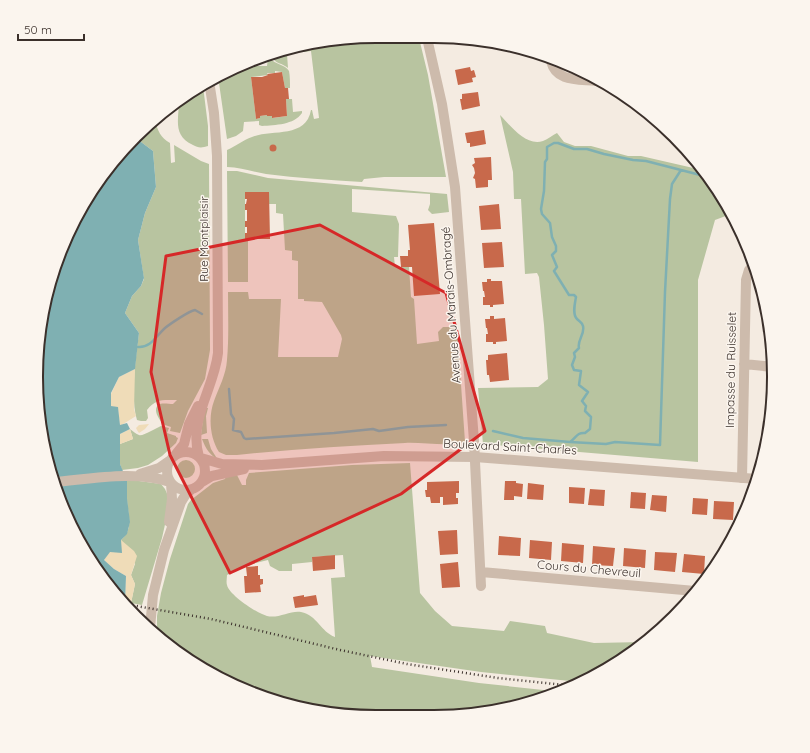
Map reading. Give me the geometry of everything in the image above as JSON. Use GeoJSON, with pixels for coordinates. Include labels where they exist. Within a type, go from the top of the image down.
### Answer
{"type":"FeatureCollection","features":[{"type":"Feature","properties":{"kind":"street","name":"Avenue du Marais-Ombragé"},"geometry":{"type":"LineString","coordinates":[[428,43],[442,104],[455,187],[475,457],[481,586]]}},
{"type":"Feature","properties":{"kind":"street"},"geometry":{"type":"LineString","coordinates":[[553,65],[555,71],[562,77],[586,80]]}},
{"type":"Feature","properties":{"kind":"street","name":"Rue Montplaisir"},"geometry":{"type":"LineString","coordinates":[[200,457],[196,446],[196,430],[200,410],[213,378],[217,361],[218,335],[217,150],[210,88]]}},
{"type":"Feature","properties":{"kind":"street","name":"Impasse du Ruisselet"},"geometry":{"type":"LineString","coordinates":[[742,478],[746,280],[749,270]]}},
{"type":"Feature","properties":{"kind":"street"},"geometry":{"type":"LineString","coordinates":[[744,364],[767,366]]}},
{"type":"Feature","properties":{"kind":"street","name":"Rue Montplaisir"},"geometry":{"type":"LineString","coordinates":[[171,459],[184,444],[191,418],[197,406],[206,395]]}},
{"type":"Feature","properties":{"kind":"street"},"geometry":{"type":"LineString","coordinates":[[132,476],[159,468],[184,451],[194,453],[200,457],[204,464],[206,470],[205,477],[202,482],[186,494],[181,502],[164,550]]}},
{"type":"Feature","properties":{"kind":"street","name":"Boulevard Saint-Charles"},"geometry":{"type":"LineString","coordinates":[[200,457],[222,464],[262,465],[384,456],[475,457],[751,479]]}},
{"type":"Feature","properties":{"kind":"street"},"geometry":{"type":"LineString","coordinates":[[151,621],[153,595],[164,550],[171,508],[171,482],[167,472],[171,459]]}},
{"type":"Feature","properties":{"kind":"street","name":"Boulevard Saint-Charles"},"geometry":{"type":"LineString","coordinates":[[202,482],[218,474],[262,465]]}},
{"type":"Feature","properties":{"kind":"street"},"geometry":{"type":"LineString","coordinates":[[60,482],[132,476],[160,478],[171,482],[182,490],[192,489]]}},
{"type":"Feature","properties":{"kind":"street","name":"Cours du Chevreuil"},"geometry":{"type":"LineString","coordinates":[[481,572],[689,590]]}},
{"type":"Feature","properties":{"kind":"highlighted area"},"geometry":{"type":"Polygon","coordinates":[[[320,225],[446,293],[485,431],[401,494],[230,573],[170,455],[151,372],[166,256],[320,225]]]}},
{"type":"Feature","properties":{"kind":"green space"},"geometry":{"type":"Polygon","coordinates":[[[420,43],[428,75],[446,177],[384,177],[364,179],[362,182],[278,175],[227,167],[227,150],[252,137],[295,129],[308,119],[311,110],[314,119],[319,118],[311,51],[304,52],[304,51],[311,49],[355,44],[420,43]]]}},
{"type":"Feature","properties":{"kind":"green space"},"geometry":{"type":"Polygon","coordinates":[[[287,55],[288,68],[284,65],[274,60],[287,55]]]}},
{"type":"Feature","properties":{"kind":"green space"},"geometry":{"type":"Polygon","coordinates":[[[272,60],[285,67],[289,71],[290,88],[285,88],[282,72],[275,71],[275,73],[267,73],[268,75],[251,77],[256,119],[260,118],[260,116],[267,115],[272,116],[273,118],[287,116],[286,99],[292,99],[293,112],[302,111],[302,113],[294,120],[278,125],[262,126],[259,125],[259,121],[244,122],[243,131],[236,136],[227,139],[219,83],[255,66],[267,66],[268,62],[272,60]]]}},
{"type":"Feature","properties":{"kind":"green space"},"geometry":{"type":"Polygon","coordinates":[[[204,92],[208,126],[208,146],[197,147],[186,141],[179,131],[179,108],[204,92]]]}},
{"type":"Feature","properties":{"kind":"green space"},"geometry":{"type":"Polygon","coordinates":[[[500,115],[519,134],[531,141],[543,141],[557,133],[564,142],[575,146],[591,146],[628,156],[641,156],[694,168],[711,191],[726,216],[715,220],[698,280],[698,462],[483,444],[478,388],[538,387],[548,379],[539,277],[537,273],[525,274],[521,199],[514,199],[513,172],[500,115]]]}},
{"type":"Feature","properties":{"kind":"green space"},"geometry":{"type":"Polygon","coordinates":[[[157,126],[164,139],[170,143],[171,163],[175,162],[174,145],[209,164],[210,350],[205,379],[188,411],[180,433],[170,431],[171,427],[165,425],[158,418],[156,411],[157,406],[160,404],[173,404],[177,400],[164,400],[154,403],[147,410],[148,418],[146,421],[137,420],[135,411],[135,365],[139,333],[125,313],[132,296],[141,286],[144,279],[138,240],[145,213],[156,187],[153,151],[141,142],[157,126]]]}},
{"type":"Feature","properties":{"kind":"green space"},"geometry":{"type":"Polygon","coordinates":[[[227,171],[237,171],[268,178],[447,194],[449,212],[432,214],[428,210],[430,204],[430,194],[352,189],[352,212],[396,216],[399,224],[398,257],[394,257],[395,267],[409,267],[411,297],[414,299],[417,344],[439,341],[438,332],[443,327],[457,327],[465,442],[452,444],[412,443],[363,445],[237,455],[226,455],[219,452],[212,434],[211,414],[214,401],[224,376],[228,352],[228,292],[248,292],[249,299],[281,299],[278,357],[338,357],[342,339],[322,302],[304,301],[304,299],[298,299],[298,261],[292,260],[292,251],[285,250],[283,214],[276,213],[276,204],[269,204],[269,192],[245,192],[245,239],[248,239],[248,282],[228,282],[227,171]]]}},
{"type":"Feature","properties":{"kind":"green space"},"geometry":{"type":"Polygon","coordinates":[[[206,408],[208,408],[206,416],[207,433],[201,435],[203,419],[206,408]]]}},
{"type":"Feature","properties":{"kind":"green space"},"geometry":{"type":"Polygon","coordinates":[[[161,426],[169,428],[167,433],[178,438],[176,443],[162,456],[148,465],[122,470],[120,464],[120,444],[133,439],[130,429],[141,435],[161,426]]]}},
{"type":"Feature","properties":{"kind":"green space"},"geometry":{"type":"Polygon","coordinates":[[[202,439],[208,439],[211,449],[218,460],[208,451],[202,439]]]}},
{"type":"Feature","properties":{"kind":"green space"},"geometry":{"type":"Polygon","coordinates":[[[186,460],[192,463],[195,469],[192,475],[186,478],[180,475],[177,469],[180,463],[186,460]]]}},
{"type":"Feature","properties":{"kind":"green space"},"geometry":{"type":"Polygon","coordinates":[[[410,463],[420,593],[435,611],[452,626],[504,631],[510,621],[545,626],[547,633],[594,643],[635,642],[619,654],[570,681],[481,672],[370,656],[372,667],[479,683],[546,690],[520,699],[477,707],[434,710],[376,710],[333,707],[290,699],[249,685],[229,676],[191,654],[173,641],[157,627],[157,616],[161,593],[170,559],[188,504],[213,483],[225,479],[226,476],[237,475],[242,485],[246,485],[246,480],[249,473],[352,465],[410,463]],[[343,555],[312,557],[312,562],[292,564],[292,571],[279,571],[270,566],[268,560],[263,561],[227,575],[227,585],[238,599],[263,615],[271,617],[293,612],[301,612],[311,616],[330,635],[335,637],[331,578],[345,577],[343,555]]]}},
{"type":"Feature","properties":{"kind":"green space"},"geometry":{"type":"Polygon","coordinates":[[[127,481],[139,481],[161,484],[168,496],[168,511],[162,538],[142,605],[131,602],[135,584],[131,575],[135,564],[121,540],[128,530],[129,525],[127,481]]]}},
{"type":"Feature","properties":{"kind":"sand"},"geometry":{"type":"Polygon","coordinates":[[[135,369],[134,409],[136,416],[120,426],[118,408],[111,406],[111,394],[119,377],[135,369]]]}},
{"type":"Feature","properties":{"kind":"sand"},"geometry":{"type":"Polygon","coordinates":[[[149,424],[139,433],[136,428],[139,425],[149,424]]]}},
{"type":"Feature","properties":{"kind":"sand"},"geometry":{"type":"Polygon","coordinates":[[[130,429],[133,439],[120,444],[120,434],[130,429]]]}},
{"type":"Feature","properties":{"kind":"sand"},"geometry":{"type":"Polygon","coordinates":[[[121,540],[134,551],[137,556],[131,575],[135,584],[131,602],[125,595],[126,576],[114,569],[104,560],[109,552],[121,540]]]}},
{"type":"Feature","properties":{"kind":"water"},"geometry":{"type":"Polygon","coordinates":[[[141,141],[153,151],[156,187],[145,213],[138,240],[144,278],[141,286],[132,296],[125,313],[139,333],[135,369],[119,377],[111,393],[111,406],[118,407],[120,425],[127,423],[130,429],[120,434],[120,464],[127,481],[127,498],[130,522],[127,534],[121,540],[122,553],[110,552],[104,560],[114,569],[126,576],[125,595],[99,562],[77,524],[68,504],[54,463],[49,442],[43,376],[49,311],[54,290],[68,249],[77,229],[99,191],[112,173],[141,141]]]}},
{"type":"Feature","properties":{"kind":"building"},"geometry":{"type":"Polygon","coordinates":[[[470,67],[471,71],[474,70],[476,77],[472,78],[473,82],[458,85],[455,70],[470,67]]]}},
{"type":"Feature","properties":{"kind":"building"},"geometry":{"type":"Polygon","coordinates":[[[282,72],[285,88],[288,88],[289,99],[286,99],[287,116],[272,118],[272,116],[267,115],[260,116],[260,118],[256,119],[251,77],[262,77],[268,75],[267,74],[282,72]]]}},
{"type":"Feature","properties":{"kind":"building"},"geometry":{"type":"Polygon","coordinates":[[[478,92],[480,106],[462,110],[460,99],[462,99],[462,94],[478,92]]]}},
{"type":"Feature","properties":{"kind":"building"},"geometry":{"type":"Polygon","coordinates":[[[484,130],[486,144],[470,147],[470,143],[467,143],[465,133],[484,130]]]}},
{"type":"Feature","properties":{"kind":"building"},"geometry":{"type":"Polygon","coordinates":[[[273,145],[276,148],[273,151],[270,148],[273,145]]]}},
{"type":"Feature","properties":{"kind":"building"},"geometry":{"type":"Polygon","coordinates":[[[491,157],[492,180],[488,180],[488,187],[476,188],[475,179],[473,178],[475,173],[472,165],[475,163],[474,158],[491,157]]]}},
{"type":"Feature","properties":{"kind":"building"},"geometry":{"type":"Polygon","coordinates":[[[245,192],[269,192],[270,239],[245,239],[245,233],[247,233],[245,221],[247,221],[247,210],[245,210],[245,204],[247,199],[245,199],[245,192]]]}},
{"type":"Feature","properties":{"kind":"building"},"geometry":{"type":"Polygon","coordinates":[[[499,204],[501,229],[481,230],[479,206],[499,204]]]}},
{"type":"Feature","properties":{"kind":"building"},"geometry":{"type":"Polygon","coordinates":[[[434,223],[440,294],[414,296],[412,267],[401,267],[400,256],[408,256],[408,250],[410,250],[408,225],[434,223]]]}},
{"type":"Feature","properties":{"kind":"building"},"geometry":{"type":"Polygon","coordinates":[[[502,242],[504,267],[484,268],[482,243],[502,242]]]}},
{"type":"Feature","properties":{"kind":"building"},"geometry":{"type":"Polygon","coordinates":[[[487,279],[491,279],[491,281],[502,281],[504,304],[493,305],[493,307],[490,307],[490,305],[483,305],[483,297],[485,297],[482,282],[487,282],[487,279]]]}},
{"type":"Feature","properties":{"kind":"building"},"geometry":{"type":"Polygon","coordinates":[[[490,316],[494,316],[494,319],[505,318],[507,341],[496,342],[496,344],[493,344],[493,342],[486,342],[486,334],[488,334],[485,319],[490,319],[490,316]]]}},
{"type":"Feature","properties":{"kind":"building"},"geometry":{"type":"Polygon","coordinates":[[[507,353],[509,380],[490,382],[489,375],[487,375],[486,360],[488,360],[488,355],[507,353]]]}},
{"type":"Feature","properties":{"kind":"building"},"geometry":{"type":"Polygon","coordinates":[[[459,481],[459,493],[456,493],[458,504],[443,505],[443,497],[440,497],[440,503],[431,503],[430,497],[426,497],[425,490],[427,490],[427,482],[459,481]]]}},
{"type":"Feature","properties":{"kind":"building"},"geometry":{"type":"Polygon","coordinates":[[[505,481],[516,481],[516,483],[523,484],[522,497],[514,496],[514,500],[504,500],[505,481]]]}},
{"type":"Feature","properties":{"kind":"building"},"geometry":{"type":"Polygon","coordinates":[[[528,483],[544,485],[543,500],[527,499],[528,483]]]}},
{"type":"Feature","properties":{"kind":"building"},"geometry":{"type":"Polygon","coordinates":[[[569,487],[585,488],[584,504],[569,503],[569,487]]]}},
{"type":"Feature","properties":{"kind":"building"},"geometry":{"type":"Polygon","coordinates":[[[590,489],[605,490],[604,506],[588,505],[590,489]]]}},
{"type":"Feature","properties":{"kind":"building"},"geometry":{"type":"Polygon","coordinates":[[[631,492],[646,493],[645,509],[630,508],[631,492]]]}},
{"type":"Feature","properties":{"kind":"building"},"geometry":{"type":"Polygon","coordinates":[[[652,495],[667,496],[666,512],[650,510],[652,495]]]}},
{"type":"Feature","properties":{"kind":"building"},"geometry":{"type":"Polygon","coordinates":[[[693,498],[708,499],[707,515],[692,514],[693,498]]]}},
{"type":"Feature","properties":{"kind":"building"},"geometry":{"type":"Polygon","coordinates":[[[714,501],[734,502],[733,520],[713,519],[714,501]]]}},
{"type":"Feature","properties":{"kind":"building"},"geometry":{"type":"Polygon","coordinates":[[[457,530],[458,554],[440,555],[438,531],[457,530]]]}},
{"type":"Feature","properties":{"kind":"building"},"geometry":{"type":"Polygon","coordinates":[[[499,536],[521,538],[520,556],[498,555],[499,536]]]}},
{"type":"Feature","properties":{"kind":"building"},"geometry":{"type":"Polygon","coordinates":[[[530,540],[552,542],[551,560],[529,558],[530,540]]]}},
{"type":"Feature","properties":{"kind":"building"},"geometry":{"type":"Polygon","coordinates":[[[562,543],[584,545],[583,563],[561,561],[562,543]]]}},
{"type":"Feature","properties":{"kind":"building"},"geometry":{"type":"Polygon","coordinates":[[[593,546],[615,548],[613,566],[592,565],[593,546]]]}},
{"type":"Feature","properties":{"kind":"building"},"geometry":{"type":"Polygon","coordinates":[[[624,548],[646,550],[645,568],[623,566],[624,548]]]}},
{"type":"Feature","properties":{"kind":"building"},"geometry":{"type":"Polygon","coordinates":[[[655,552],[677,553],[675,572],[654,570],[655,552]]]}},
{"type":"Feature","properties":{"kind":"building"},"geometry":{"type":"Polygon","coordinates":[[[684,554],[705,556],[704,572],[702,574],[682,572],[684,554]]]}},
{"type":"Feature","properties":{"kind":"building"},"geometry":{"type":"Polygon","coordinates":[[[335,555],[335,569],[313,571],[312,557],[335,555]]]}},
{"type":"Feature","properties":{"kind":"building"},"geometry":{"type":"Polygon","coordinates":[[[458,562],[460,587],[442,588],[440,564],[458,562]]]}},
{"type":"Feature","properties":{"kind":"building"},"geometry":{"type":"Polygon","coordinates":[[[258,566],[258,575],[260,575],[260,579],[263,579],[263,584],[260,585],[261,592],[245,593],[244,576],[247,576],[246,567],[258,566]]]}},
{"type":"Feature","properties":{"kind":"building"},"geometry":{"type":"Polygon","coordinates":[[[304,595],[304,597],[316,595],[318,605],[295,608],[293,597],[304,595]]]}},
{"type":"Feature","properties":{"kind":"waterway"},"geometry":{"type":"LineString","coordinates":[[493,431],[523,438],[570,442],[578,434],[585,433],[590,429],[591,417],[585,411],[586,406],[582,401],[588,392],[579,385],[581,371],[574,370],[572,365],[575,357],[574,353],[579,348],[583,326],[575,317],[574,308],[576,297],[574,295],[569,295],[554,271],[557,267],[552,255],[556,251],[556,246],[552,237],[550,223],[542,214],[541,209],[544,191],[547,147],[554,143],[558,143],[574,149],[587,149],[633,160],[646,161],[699,175]]}},
{"type":"Feature","properties":{"kind":"waterway"},"geometry":{"type":"LineString","coordinates":[[570,442],[606,444],[615,442],[660,445],[665,292],[670,199],[672,184],[681,170]]}},
{"type":"Feature","properties":{"kind":"waterway"},"geometry":{"type":"LineString","coordinates":[[138,347],[143,347],[150,344],[165,328],[188,313],[195,310],[202,314]]}},
{"type":"Feature","properties":{"kind":"waterway"},"geometry":{"type":"LineString","coordinates":[[229,389],[231,414],[234,419],[233,430],[241,432],[246,439],[373,429],[379,431],[408,427],[446,425]]}},
{"type":"Feature","properties":{"kind":"railway"},"geometry":{"type":"LineString","coordinates":[[135,606],[211,619],[340,650],[407,664],[498,678],[562,685]]}}]}
